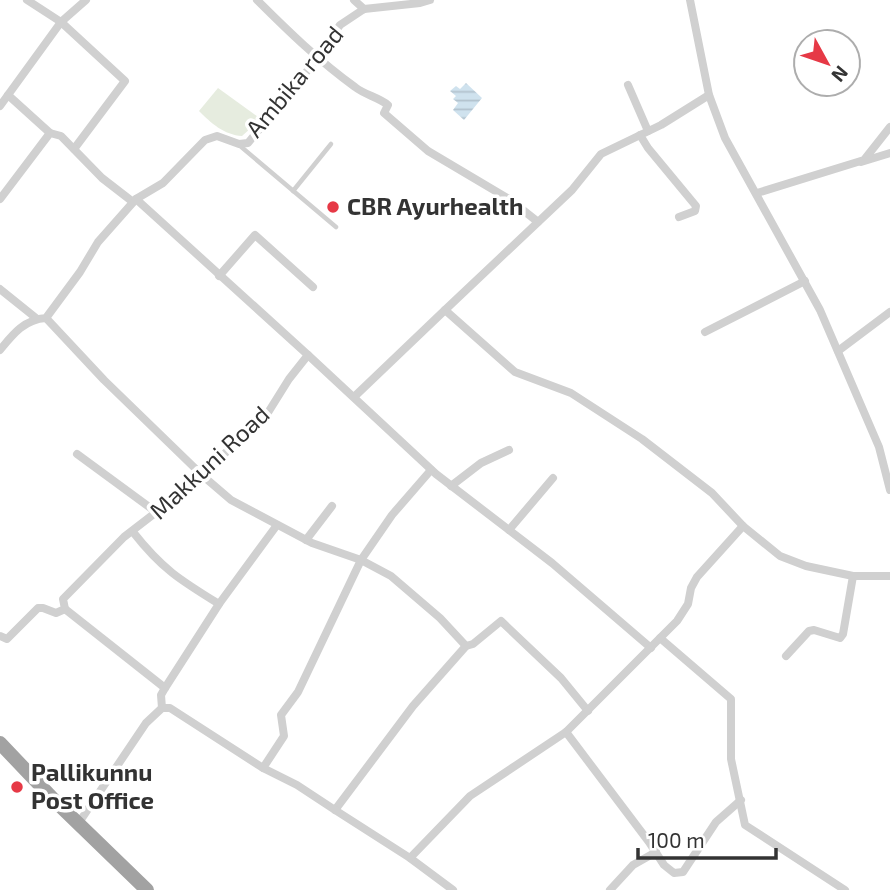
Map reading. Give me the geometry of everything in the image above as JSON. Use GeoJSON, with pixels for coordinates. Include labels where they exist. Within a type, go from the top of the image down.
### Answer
{"type":"FeatureCollection","features":[{"type":"Feature","properties":{"kind":"highway"},"geometry":{"type":"LineString","coordinates":[[0,744],[147,890]]}},
{"type":"Feature","properties":{"kind":"highway"},"geometry":{"type":"LineString","coordinates":[[0,755],[135,890]]}},
{"type":"Feature","properties":{"kind":"street"},"geometry":{"type":"LineString","coordinates":[[27,0],[61,22],[125,82],[74,149]]}},
{"type":"Feature","properties":{"kind":"street"},"geometry":{"type":"LineString","coordinates":[[0,106],[61,22],[86,0]]}},
{"type":"Feature","properties":{"kind":"street"},"geometry":{"type":"LineString","coordinates":[[354,0],[364,9]]}},
{"type":"Feature","properties":{"kind":"street","name":"Ambika road"},"geometry":{"type":"LineString","coordinates":[[46,318],[98,242],[134,201],[163,183],[205,140],[217,136],[239,144],[248,143],[317,59],[340,25],[364,9],[430,0]]}},
{"type":"Feature","properties":{"kind":"street"},"geometry":{"type":"LineString","coordinates":[[690,0],[709,96],[725,138],[804,281],[838,351],[879,447],[890,490]]}},
{"type":"Feature","properties":{"kind":"street"},"geometry":{"type":"LineString","coordinates":[[258,1],[317,59],[363,93],[381,99],[388,105],[384,113],[428,151],[509,200],[538,222]]}},
{"type":"Feature","properties":{"kind":"street"},"geometry":{"type":"LineString","coordinates":[[628,85],[648,148],[696,206],[695,211],[679,218]]}},
{"type":"Feature","properties":{"kind":"street"},"geometry":{"type":"LineString","coordinates":[[8,95],[50,133],[61,136],[102,178],[134,201],[219,276],[431,470],[552,563],[651,648]]}},
{"type":"Feature","properties":{"kind":"street"},"geometry":{"type":"LineString","coordinates":[[354,397],[572,190],[601,154],[709,96]]}},
{"type":"Feature","properties":{"kind":"street"},"geometry":{"type":"LineString","coordinates":[[757,193],[864,160],[890,127]]}},
{"type":"Feature","properties":{"kind":"street"},"geometry":{"type":"LineString","coordinates":[[0,200],[50,133]]}},
{"type":"Feature","properties":{"kind":"street"},"geometry":{"type":"LineString","coordinates":[[757,193],[890,153]]}},
{"type":"Feature","properties":{"kind":"street"},"geometry":{"type":"LineString","coordinates":[[219,276],[255,235],[313,287]]}},
{"type":"Feature","properties":{"kind":"street"},"geometry":{"type":"LineString","coordinates":[[705,332],[804,281]]}},
{"type":"Feature","properties":{"kind":"street"},"geometry":{"type":"LineString","coordinates":[[0,289],[36,318]]}},
{"type":"Feature","properties":{"kind":"street"},"geometry":{"type":"LineString","coordinates":[[445,310],[515,372],[571,393],[642,439],[712,493],[743,526],[780,555],[806,566],[853,576],[890,576]]}},
{"type":"Feature","properties":{"kind":"street"},"geometry":{"type":"LineString","coordinates":[[838,351],[890,312]]}},
{"type":"Feature","properties":{"kind":"street"},"geometry":{"type":"LineString","coordinates":[[0,350],[17,329],[36,318],[46,318],[104,380],[203,476],[232,500],[306,540],[361,560],[391,576],[440,618],[466,646]]}},
{"type":"Feature","properties":{"kind":"street","name":"Makkuni Road"},"geometry":{"type":"LineString","coordinates":[[65,609],[63,599],[68,591],[117,544],[203,476],[264,419],[308,355]]}},
{"type":"Feature","properties":{"kind":"street"},"geometry":{"type":"LineString","coordinates":[[451,486],[481,463],[509,450]]}},
{"type":"Feature","properties":{"kind":"street"},"geometry":{"type":"LineString","coordinates":[[78,454],[156,512]]}},
{"type":"Feature","properties":{"kind":"street"},"geometry":{"type":"LineString","coordinates":[[263,768],[284,736],[281,715],[298,691],[361,560],[392,515],[431,470]]}},
{"type":"Feature","properties":{"kind":"street"},"geometry":{"type":"LineString","coordinates":[[509,530],[553,478]]}},
{"type":"Feature","properties":{"kind":"street"},"geometry":{"type":"LineString","coordinates":[[306,540],[332,506]]}},
{"type":"Feature","properties":{"kind":"street"},"geometry":{"type":"LineString","coordinates":[[162,708],[161,695],[165,688],[219,604],[277,525]]}},
{"type":"Feature","properties":{"kind":"street"},"geometry":{"type":"LineString","coordinates":[[410,858],[470,796],[566,732],[588,711],[660,638],[688,604],[691,588],[697,577],[743,526]]}},
{"type":"Feature","properties":{"kind":"street"},"geometry":{"type":"LineString","coordinates":[[133,533],[178,580],[219,604]]}},
{"type":"Feature","properties":{"kind":"street"},"geometry":{"type":"LineString","coordinates":[[786,656],[809,631],[814,630],[835,638],[843,634],[853,576]]}},
{"type":"Feature","properties":{"kind":"street"},"geometry":{"type":"LineString","coordinates":[[0,636],[7,639],[38,608],[56,613],[65,609],[165,688]]}},
{"type":"Feature","properties":{"kind":"street"},"geometry":{"type":"LineString","coordinates":[[335,810],[413,706],[466,646],[473,644],[501,621],[561,678],[588,711]]}},
{"type":"Feature","properties":{"kind":"street"},"geometry":{"type":"LineString","coordinates":[[660,638],[731,699],[731,759],[746,825],[845,890]]}},
{"type":"Feature","properties":{"kind":"street"},"geometry":{"type":"LineString","coordinates":[[162,708],[178,712],[263,768],[297,785],[410,858],[453,890]]}},
{"type":"Feature","properties":{"kind":"street"},"geometry":{"type":"LineString","coordinates":[[78,824],[146,723],[162,708]]}},
{"type":"Feature","properties":{"kind":"street"},"geometry":{"type":"LineString","coordinates":[[566,732],[664,865],[674,873],[683,872],[716,822],[741,800]]}},
{"type":"Feature","properties":{"kind":"street"},"geometry":{"type":"LineString","coordinates":[[610,890],[633,864],[656,852]]}},
{"type":"Feature","properties":{"kind":"lane"},"geometry":{"type":"LineString","coordinates":[[239,144],[336,227]]}},
{"type":"Feature","properties":{"kind":"lane"},"geometry":{"type":"LineString","coordinates":[[293,191],[331,144]]}},
{"type":"Feature","properties":{"kind":"shaded area"},"geometry":{"type":"Polygon","coordinates":[[[218,88],[261,119],[242,136],[224,131],[199,111],[218,88]]]}},
{"type":"Feature","properties":{"kind":"water"},"geometry":{"type":"Polygon","coordinates":[[[466,83],[482,98],[464,120],[453,110],[458,103],[453,99],[456,96],[450,91],[456,86],[460,89],[466,83]]]}},
{"type":"Feature","properties":{"kind":"place","name":"CBR Ayurhealth"},"geometry":{"type":"Point","coordinates":[333,207]}},
{"type":"Feature","properties":{"kind":"place","name":"Pallikunnu Post Office"},"geometry":{"type":"Point","coordinates":[17,787]}}]}
